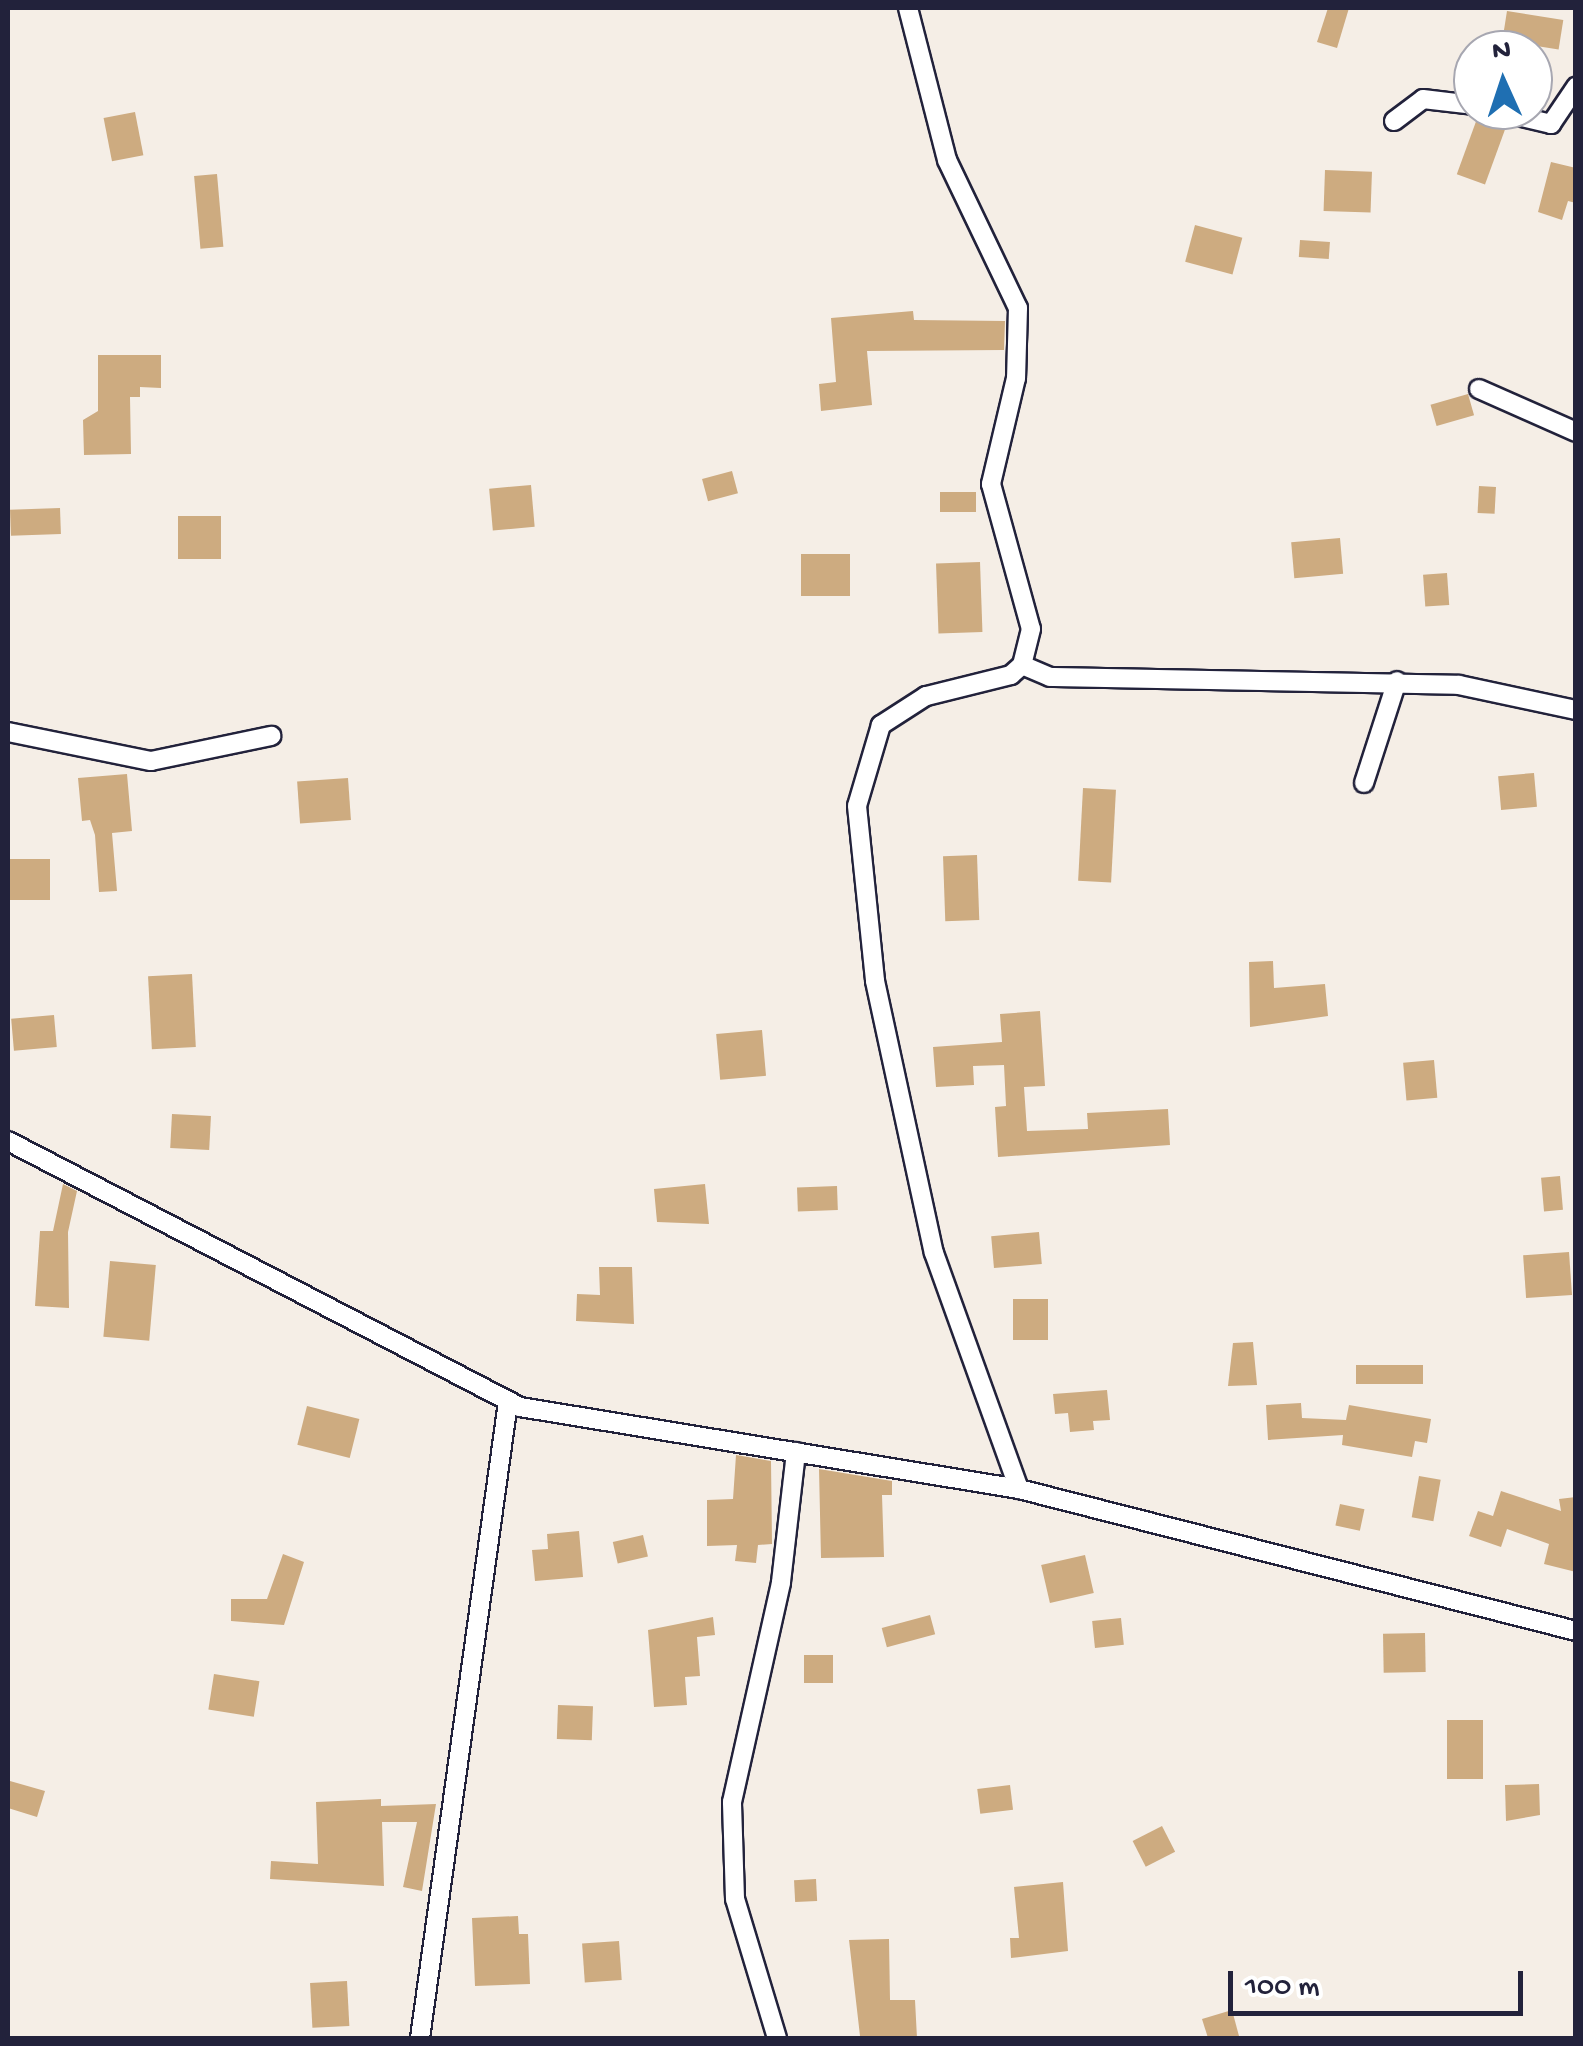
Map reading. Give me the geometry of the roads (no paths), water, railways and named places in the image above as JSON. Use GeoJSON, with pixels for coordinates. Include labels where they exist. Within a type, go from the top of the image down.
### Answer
{"type":"FeatureCollection","features":[{"type":"Feature","properties":{"kind":"street"},"geometry":{"type":"LineString","coordinates":[[908,8],[947,160],[1018,308],[1016,378],[991,484],[1030,629],[1022,665],[996,682],[901,706],[881,725],[864,762],[857,806],[875,982],[934,1253],[1020,1489]]}},
{"type":"Feature","properties":{"kind":"street"},"geometry":{"type":"LineString","coordinates":[[1569,120],[1576,87]]}},
{"type":"Feature","properties":{"kind":"street"},"geometry":{"type":"LineString","coordinates":[[1394,121],[1423,99],[1453,103]]}},
{"type":"Feature","properties":{"kind":"street"},"geometry":{"type":"LineString","coordinates":[[1479,389],[1576,432]]}},
{"type":"Feature","properties":{"kind":"street"},"geometry":{"type":"LineString","coordinates":[[1022,665],[1050,677],[1459,685],[1576,710]]}},
{"type":"Feature","properties":{"kind":"street"},"geometry":{"type":"LineString","coordinates":[[1364,783],[1397,681]]}},
{"type":"Feature","properties":{"kind":"street"},"geometry":{"type":"LineString","coordinates":[[8,732],[151,761],[271,736]]}},
{"type":"Feature","properties":{"kind":"street"},"geometry":{"type":"LineString","coordinates":[[8,1141],[508,1402],[1020,1489],[1576,1630]]}},
{"type":"Feature","properties":{"kind":"street"},"geometry":{"type":"LineString","coordinates":[[420,2038],[508,1402]]}},
{"type":"Feature","properties":{"kind":"street"},"geometry":{"type":"LineString","coordinates":[[777,2038],[735,1900],[732,1802],[788,1544],[796,1452]]}}]}
